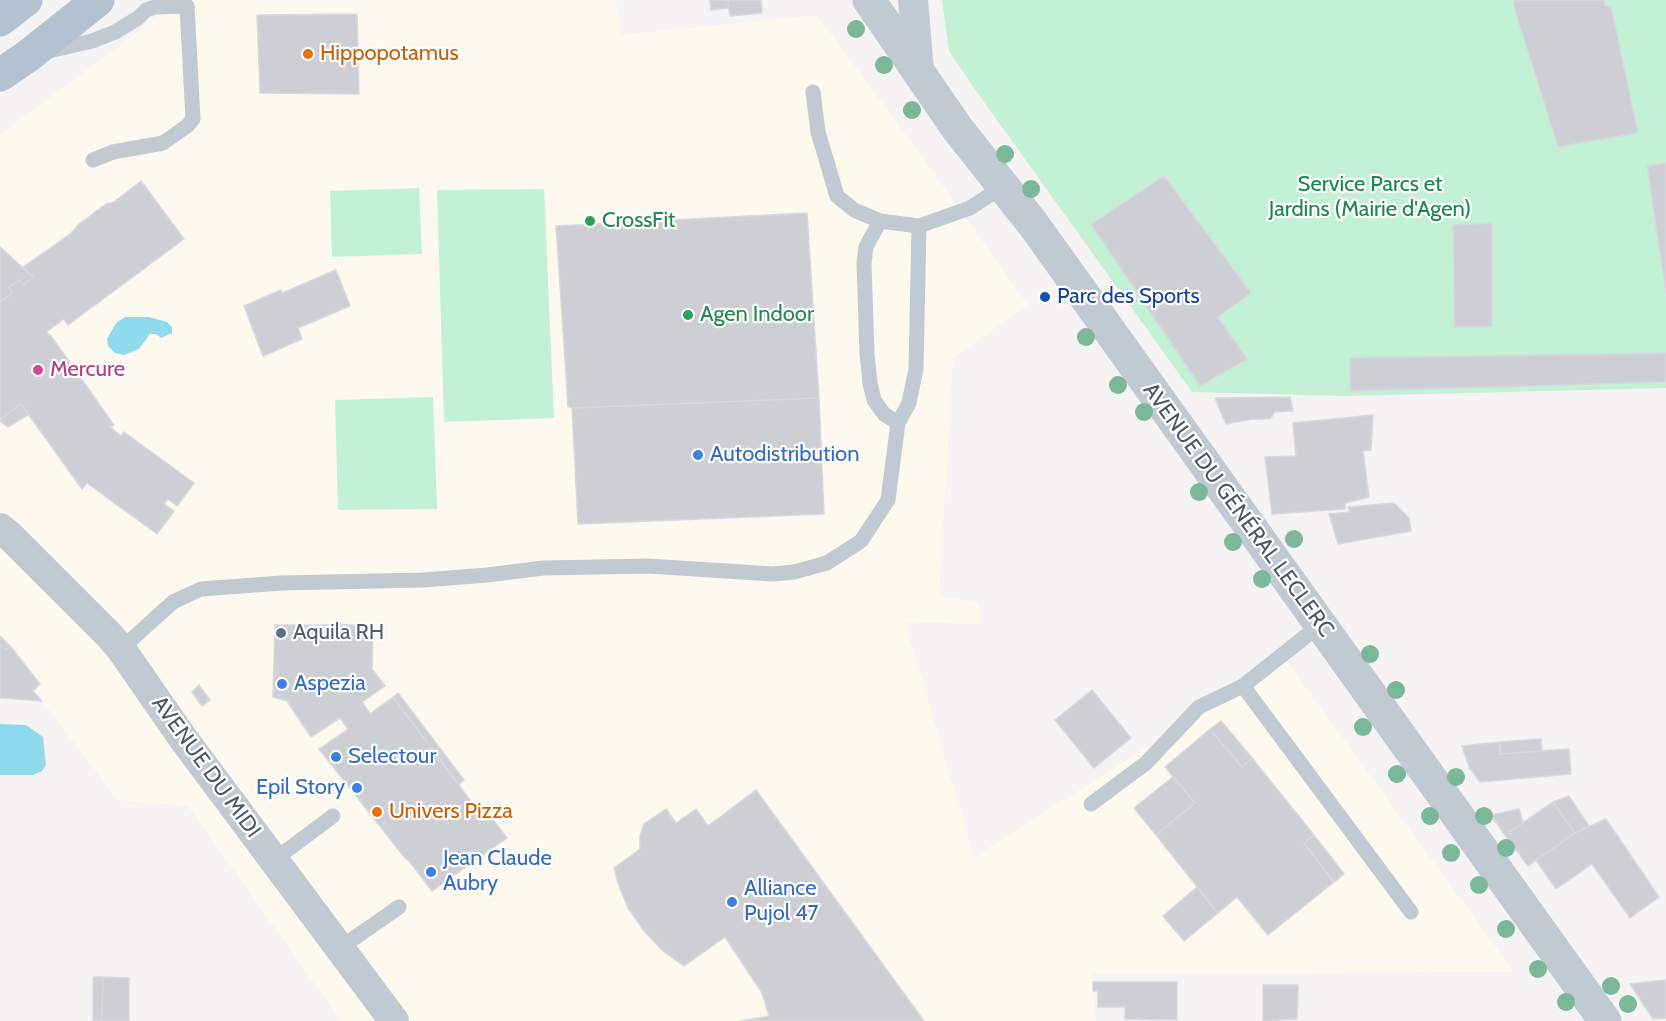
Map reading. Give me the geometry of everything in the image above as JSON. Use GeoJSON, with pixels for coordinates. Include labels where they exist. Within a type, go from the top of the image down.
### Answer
{"type":"FeatureCollection","features":[{"type":"Feature","properties":{"kind":"main road"},"geometry":{"type":"LineString","coordinates":[[0,20],[26,0]]}},
{"type":"Feature","properties":{"kind":"main road"},"geometry":{"type":"LineString","coordinates":[[0,75],[28,56],[98,0]]}},
{"type":"Feature","properties":{"kind":"street","name":"AVENUE DU GÉNÉRAL LECLERC"},"geometry":{"type":"LineString","coordinates":[[869,0],[957,128],[1033,224],[1605,1021]]}},
{"type":"Feature","properties":{"kind":"street"},"geometry":{"type":"LineString","coordinates":[[913,0],[919,71]]}},
{"type":"Feature","properties":{"kind":"street","name":"AVENUE DU MIDI"},"geometry":{"type":"LineString","coordinates":[[0,528],[121,649],[182,737],[394,1021]]}},
{"type":"Feature","properties":{"kind":"lane"},"geometry":{"type":"LineString","coordinates":[[28,56],[106,36],[154,7],[187,6],[193,119],[163,143],[113,152],[93,160]]}},
{"type":"Feature","properties":{"kind":"lane"},"geometry":{"type":"LineString","coordinates":[[813,92],[818,132],[837,196],[855,210],[880,221],[919,226],[970,208],[1002,187]]}},
{"type":"Feature","properties":{"kind":"lane"},"geometry":{"type":"LineString","coordinates":[[880,221],[866,247],[864,263],[867,354],[874,400],[884,414],[898,423]]}},
{"type":"Feature","properties":{"kind":"lane"},"geometry":{"type":"LineString","coordinates":[[121,649],[173,603],[201,589],[282,583],[423,580],[543,568],[648,566],[773,574],[794,572],[827,563],[861,541],[888,500],[898,423],[909,403],[916,369],[919,226]]}},
{"type":"Feature","properties":{"kind":"lane"},"geometry":{"type":"LineString","coordinates":[[1091,804],[1146,764],[1199,707],[1244,686],[1320,624]]}},
{"type":"Feature","properties":{"kind":"lane"},"geometry":{"type":"LineString","coordinates":[[1244,686],[1411,912]]}},
{"type":"Feature","properties":{"kind":"lane"},"geometry":{"type":"LineString","coordinates":[[274,861],[333,816]]}},
{"type":"Feature","properties":{"kind":"lane"},"geometry":{"type":"LineString","coordinates":[[340,948],[399,907]]}},
{"type":"Feature","properties":{"kind":"shaded area"},"geometry":{"type":"Polygon","coordinates":[[[170,0],[616,0],[621,35],[817,15],[1028,305],[953,358],[939,595],[978,603],[980,624],[905,622],[974,857],[1285,659],[1514,972],[1093,974],[1096,1021],[341,1021],[188,806],[118,800],[42,701],[0,700],[0,134],[150,22],[170,0]]]}},
{"type":"Feature","properties":{"kind":"green space","name":"Service Parcs et Jardins (Mairie d'Agen)"},"geometry":{"type":"Polygon","coordinates":[[[942,0],[1666,0],[1666,388],[1345,396],[1192,392],[949,51],[942,0]]]}},
{"type":"Feature","properties":{"kind":"green space"},"geometry":{"type":"Polygon","coordinates":[[[419,188],[422,254],[332,257],[330,191],[419,188]]]}},
{"type":"Feature","properties":{"kind":"green space"},"geometry":{"type":"Polygon","coordinates":[[[544,189],[554,418],[444,422],[437,190],[544,189]]]}},
{"type":"Feature","properties":{"kind":"green space"},"geometry":{"type":"Polygon","coordinates":[[[433,397],[437,509],[338,510],[335,400],[433,397]]]}},
{"type":"Feature","properties":{"kind":"water"},"geometry":{"type":"Polygon","coordinates":[[[125,317],[149,317],[167,322],[172,327],[172,333],[161,338],[156,334],[150,334],[139,349],[124,355],[115,353],[108,346],[107,339],[116,323],[125,317]]]}},
{"type":"Feature","properties":{"kind":"water"},"geometry":{"type":"Polygon","coordinates":[[[0,724],[26,725],[43,737],[46,765],[42,771],[33,775],[0,775],[0,724]]]}},
{"type":"Feature","properties":{"kind":"building"},"geometry":{"type":"Polygon","coordinates":[[[710,0],[728,0],[729,8],[711,10],[710,0]]]}},
{"type":"Feature","properties":{"kind":"building"},"geometry":{"type":"Polygon","coordinates":[[[728,0],[761,0],[762,13],[730,16],[728,0]]]}},
{"type":"Feature","properties":{"kind":"building"},"geometry":{"type":"Polygon","coordinates":[[[1514,0],[1604,0],[1605,6],[1611,6],[1638,133],[1558,147],[1514,7],[1514,0]]]}},
{"type":"Feature","properties":{"kind":"building","name":"Hippopotamus"},"geometry":{"type":"Polygon","coordinates":[[[357,14],[359,94],[260,93],[257,15],[357,14]]]}},
{"type":"Feature","properties":{"kind":"building"},"geometry":{"type":"Polygon","coordinates":[[[1666,163],[1666,293],[1647,166],[1666,163]]]}},
{"type":"Feature","properties":{"kind":"building"},"geometry":{"type":"Polygon","coordinates":[[[1164,176],[1251,293],[1218,317],[1247,359],[1200,386],[1091,224],[1164,176]]]}},
{"type":"Feature","properties":{"kind":"building","name":"Mercure"},"geometry":{"type":"Polygon","coordinates":[[[141,181],[184,239],[68,325],[64,319],[46,332],[114,425],[110,427],[121,436],[124,432],[194,483],[177,506],[168,499],[164,504],[174,511],[157,534],[87,483],[82,489],[21,404],[0,419],[0,302],[13,293],[9,287],[19,280],[23,285],[33,277],[22,268],[70,234],[79,224],[106,204],[114,202],[141,181]]]}},
{"type":"Feature","properties":{"kind":"building","name":"Agen Indoor"},"geometry":{"type":"Polygon","coordinates":[[[807,213],[819,398],[572,408],[568,406],[556,226],[807,213]]]}},
{"type":"Feature","properties":{"kind":"building"},"geometry":{"type":"Polygon","coordinates":[[[1492,223],[1492,327],[1455,327],[1453,225],[1492,223]]]}},
{"type":"Feature","properties":{"kind":"building"},"geometry":{"type":"Polygon","coordinates":[[[0,247],[33,277],[23,285],[19,280],[9,287],[13,293],[0,302],[0,247]]]}},
{"type":"Feature","properties":{"kind":"building"},"geometry":{"type":"Polygon","coordinates":[[[336,270],[350,306],[298,328],[302,339],[263,356],[244,306],[336,270]]]}},
{"type":"Feature","properties":{"kind":"building"},"geometry":{"type":"Polygon","coordinates":[[[1666,353],[1666,382],[1351,391],[1350,358],[1666,353]]]}},
{"type":"Feature","properties":{"kind":"building"},"geometry":{"type":"Polygon","coordinates":[[[1290,397],[1293,411],[1275,412],[1270,419],[1252,419],[1226,424],[1215,398],[1290,397]]]}},
{"type":"Feature","properties":{"kind":"building","name":"Autodistribution"},"geometry":{"type":"Polygon","coordinates":[[[819,398],[824,514],[578,524],[572,408],[819,398]]]}},
{"type":"Feature","properties":{"kind":"building"},"geometry":{"type":"Polygon","coordinates":[[[21,404],[29,414],[8,427],[0,421],[0,419],[21,404]]]}},
{"type":"Feature","properties":{"kind":"building"},"geometry":{"type":"Polygon","coordinates":[[[1373,415],[1371,450],[1363,451],[1369,497],[1345,503],[1345,509],[1272,514],[1265,457],[1296,456],[1293,423],[1373,415]]]}},
{"type":"Feature","properties":{"kind":"building"},"geometry":{"type":"Polygon","coordinates":[[[1394,503],[1409,518],[1411,531],[1338,544],[1329,514],[1350,512],[1348,507],[1394,503]]]}},
{"type":"Feature","properties":{"kind":"building"},"geometry":{"type":"Polygon","coordinates":[[[275,625],[373,625],[372,669],[385,686],[362,702],[370,714],[393,697],[479,812],[485,809],[507,838],[432,891],[319,749],[348,729],[340,718],[311,737],[287,701],[273,697],[275,625]]]}},
{"type":"Feature","properties":{"kind":"building"},"geometry":{"type":"Polygon","coordinates":[[[0,636],[11,647],[6,650],[0,644],[0,636]]]}},
{"type":"Feature","properties":{"kind":"building"},"geometry":{"type":"Polygon","coordinates":[[[0,644],[6,650],[11,647],[40,684],[33,691],[42,701],[0,698],[0,644]]]}},
{"type":"Feature","properties":{"kind":"building"},"geometry":{"type":"Polygon","coordinates":[[[199,685],[210,700],[202,706],[192,692],[199,685]]]}},
{"type":"Feature","properties":{"kind":"building"},"geometry":{"type":"Polygon","coordinates":[[[1092,690],[1131,738],[1094,768],[1055,720],[1092,690]]]}},
{"type":"Feature","properties":{"kind":"building"},"geometry":{"type":"Polygon","coordinates":[[[398,693],[464,780],[459,784],[393,697],[398,693]]]}},
{"type":"Feature","properties":{"kind":"building"},"geometry":{"type":"Polygon","coordinates":[[[1221,721],[1252,758],[1242,767],[1210,729],[1221,721]]]}},
{"type":"Feature","properties":{"kind":"building"},"geometry":{"type":"Polygon","coordinates":[[[1210,729],[1242,767],[1252,758],[1314,835],[1304,843],[1334,882],[1268,935],[1237,897],[1218,913],[1156,835],[1195,803],[1165,767],[1210,729]]]}},
{"type":"Feature","properties":{"kind":"building"},"geometry":{"type":"Polygon","coordinates":[[[1541,739],[1542,751],[1500,754],[1500,742],[1541,739]]]}},
{"type":"Feature","properties":{"kind":"building"},"geometry":{"type":"Polygon","coordinates":[[[1500,742],[1500,754],[1569,749],[1571,774],[1480,782],[1469,767],[1462,746],[1500,742]]]}},
{"type":"Feature","properties":{"kind":"building"},"geometry":{"type":"Polygon","coordinates":[[[1173,777],[1195,803],[1156,835],[1134,808],[1173,777]]]}},
{"type":"Feature","properties":{"kind":"building","name":"Alliance Pujol 47"},"geometry":{"type":"Polygon","coordinates":[[[756,790],[924,1021],[740,1021],[769,1016],[762,993],[725,937],[684,966],[662,950],[644,931],[628,908],[614,868],[640,849],[640,836],[644,824],[666,809],[676,823],[696,809],[708,826],[756,790]]]}},
{"type":"Feature","properties":{"kind":"building"},"geometry":{"type":"Polygon","coordinates":[[[1569,796],[1589,826],[1575,833],[1553,802],[1569,796]]]}},
{"type":"Feature","properties":{"kind":"building"},"geometry":{"type":"Polygon","coordinates":[[[1553,802],[1575,833],[1528,866],[1505,835],[1553,802]]]}},
{"type":"Feature","properties":{"kind":"building"},"geometry":{"type":"Polygon","coordinates":[[[1519,809],[1523,823],[1505,835],[1491,815],[1519,809]]]}},
{"type":"Feature","properties":{"kind":"building"},"geometry":{"type":"Polygon","coordinates":[[[1606,819],[1659,897],[1630,918],[1592,864],[1556,889],[1536,860],[1575,833],[1606,819]]]}},
{"type":"Feature","properties":{"kind":"building"},"geometry":{"type":"Polygon","coordinates":[[[1314,835],[1344,874],[1334,882],[1304,843],[1314,835]]]}},
{"type":"Feature","properties":{"kind":"building"},"geometry":{"type":"Polygon","coordinates":[[[1197,887],[1218,913],[1184,941],[1163,916],[1197,887]]]}},
{"type":"Feature","properties":{"kind":"building"},"geometry":{"type":"Polygon","coordinates":[[[93,977],[103,977],[102,1020],[93,1020],[93,977]]]}},
{"type":"Feature","properties":{"kind":"building"},"geometry":{"type":"Polygon","coordinates":[[[103,977],[129,978],[129,1021],[93,1021],[102,1020],[103,977]]]}},
{"type":"Feature","properties":{"kind":"building"},"geometry":{"type":"Polygon","coordinates":[[[1666,980],[1666,1018],[1653,1019],[1630,984],[1666,980]]]}},
{"type":"Feature","properties":{"kind":"building"},"geometry":{"type":"Polygon","coordinates":[[[1093,982],[1177,982],[1177,1020],[1125,1019],[1125,1007],[1098,1007],[1098,991],[1093,991],[1093,982]]]}},
{"type":"Feature","properties":{"kind":"building"},"geometry":{"type":"Polygon","coordinates":[[[1263,985],[1298,985],[1297,1019],[1263,1021],[1263,985]]]}},
{"type":"Feature","properties":{"kind":"place","name":"Hippopotamus"},"geometry":{"type":"Point","coordinates":[308,54]}},
{"type":"Feature","properties":{"kind":"place","name":"CrossFit"},"geometry":{"type":"Point","coordinates":[590,221]}},
{"type":"Feature","properties":{"kind":"place","name":"Parc des Sports"},"geometry":{"type":"Point","coordinates":[1045,297]}},
{"type":"Feature","properties":{"kind":"place","name":"Agen Indoor"},"geometry":{"type":"Point","coordinates":[688,315]}},
{"type":"Feature","properties":{"kind":"place","name":"Mercure"},"geometry":{"type":"Point","coordinates":[38,370]}},
{"type":"Feature","properties":{"kind":"place","name":"Autodistribution"},"geometry":{"type":"Point","coordinates":[698,455]}},
{"type":"Feature","properties":{"kind":"place","name":"Aquila RH"},"geometry":{"type":"Point","coordinates":[281,633]}},
{"type":"Feature","properties":{"kind":"place","name":"Aspezia"},"geometry":{"type":"Point","coordinates":[282,684]}},
{"type":"Feature","properties":{"kind":"place","name":"Selectour"},"geometry":{"type":"Point","coordinates":[336,757]}},
{"type":"Feature","properties":{"kind":"place","name":"Epil Story"},"geometry":{"type":"Point","coordinates":[357,788]}},
{"type":"Feature","properties":{"kind":"place","name":"Univers Pizza"},"geometry":{"type":"Point","coordinates":[377,812]}},
{"type":"Feature","properties":{"kind":"place","name":"Jean Claude Aubry"},"geometry":{"type":"Point","coordinates":[431,872]}},
{"type":"Feature","properties":{"kind":"place","name":"Alliance Pujol 47"},"geometry":{"type":"Point","coordinates":[732,902]}}]}
